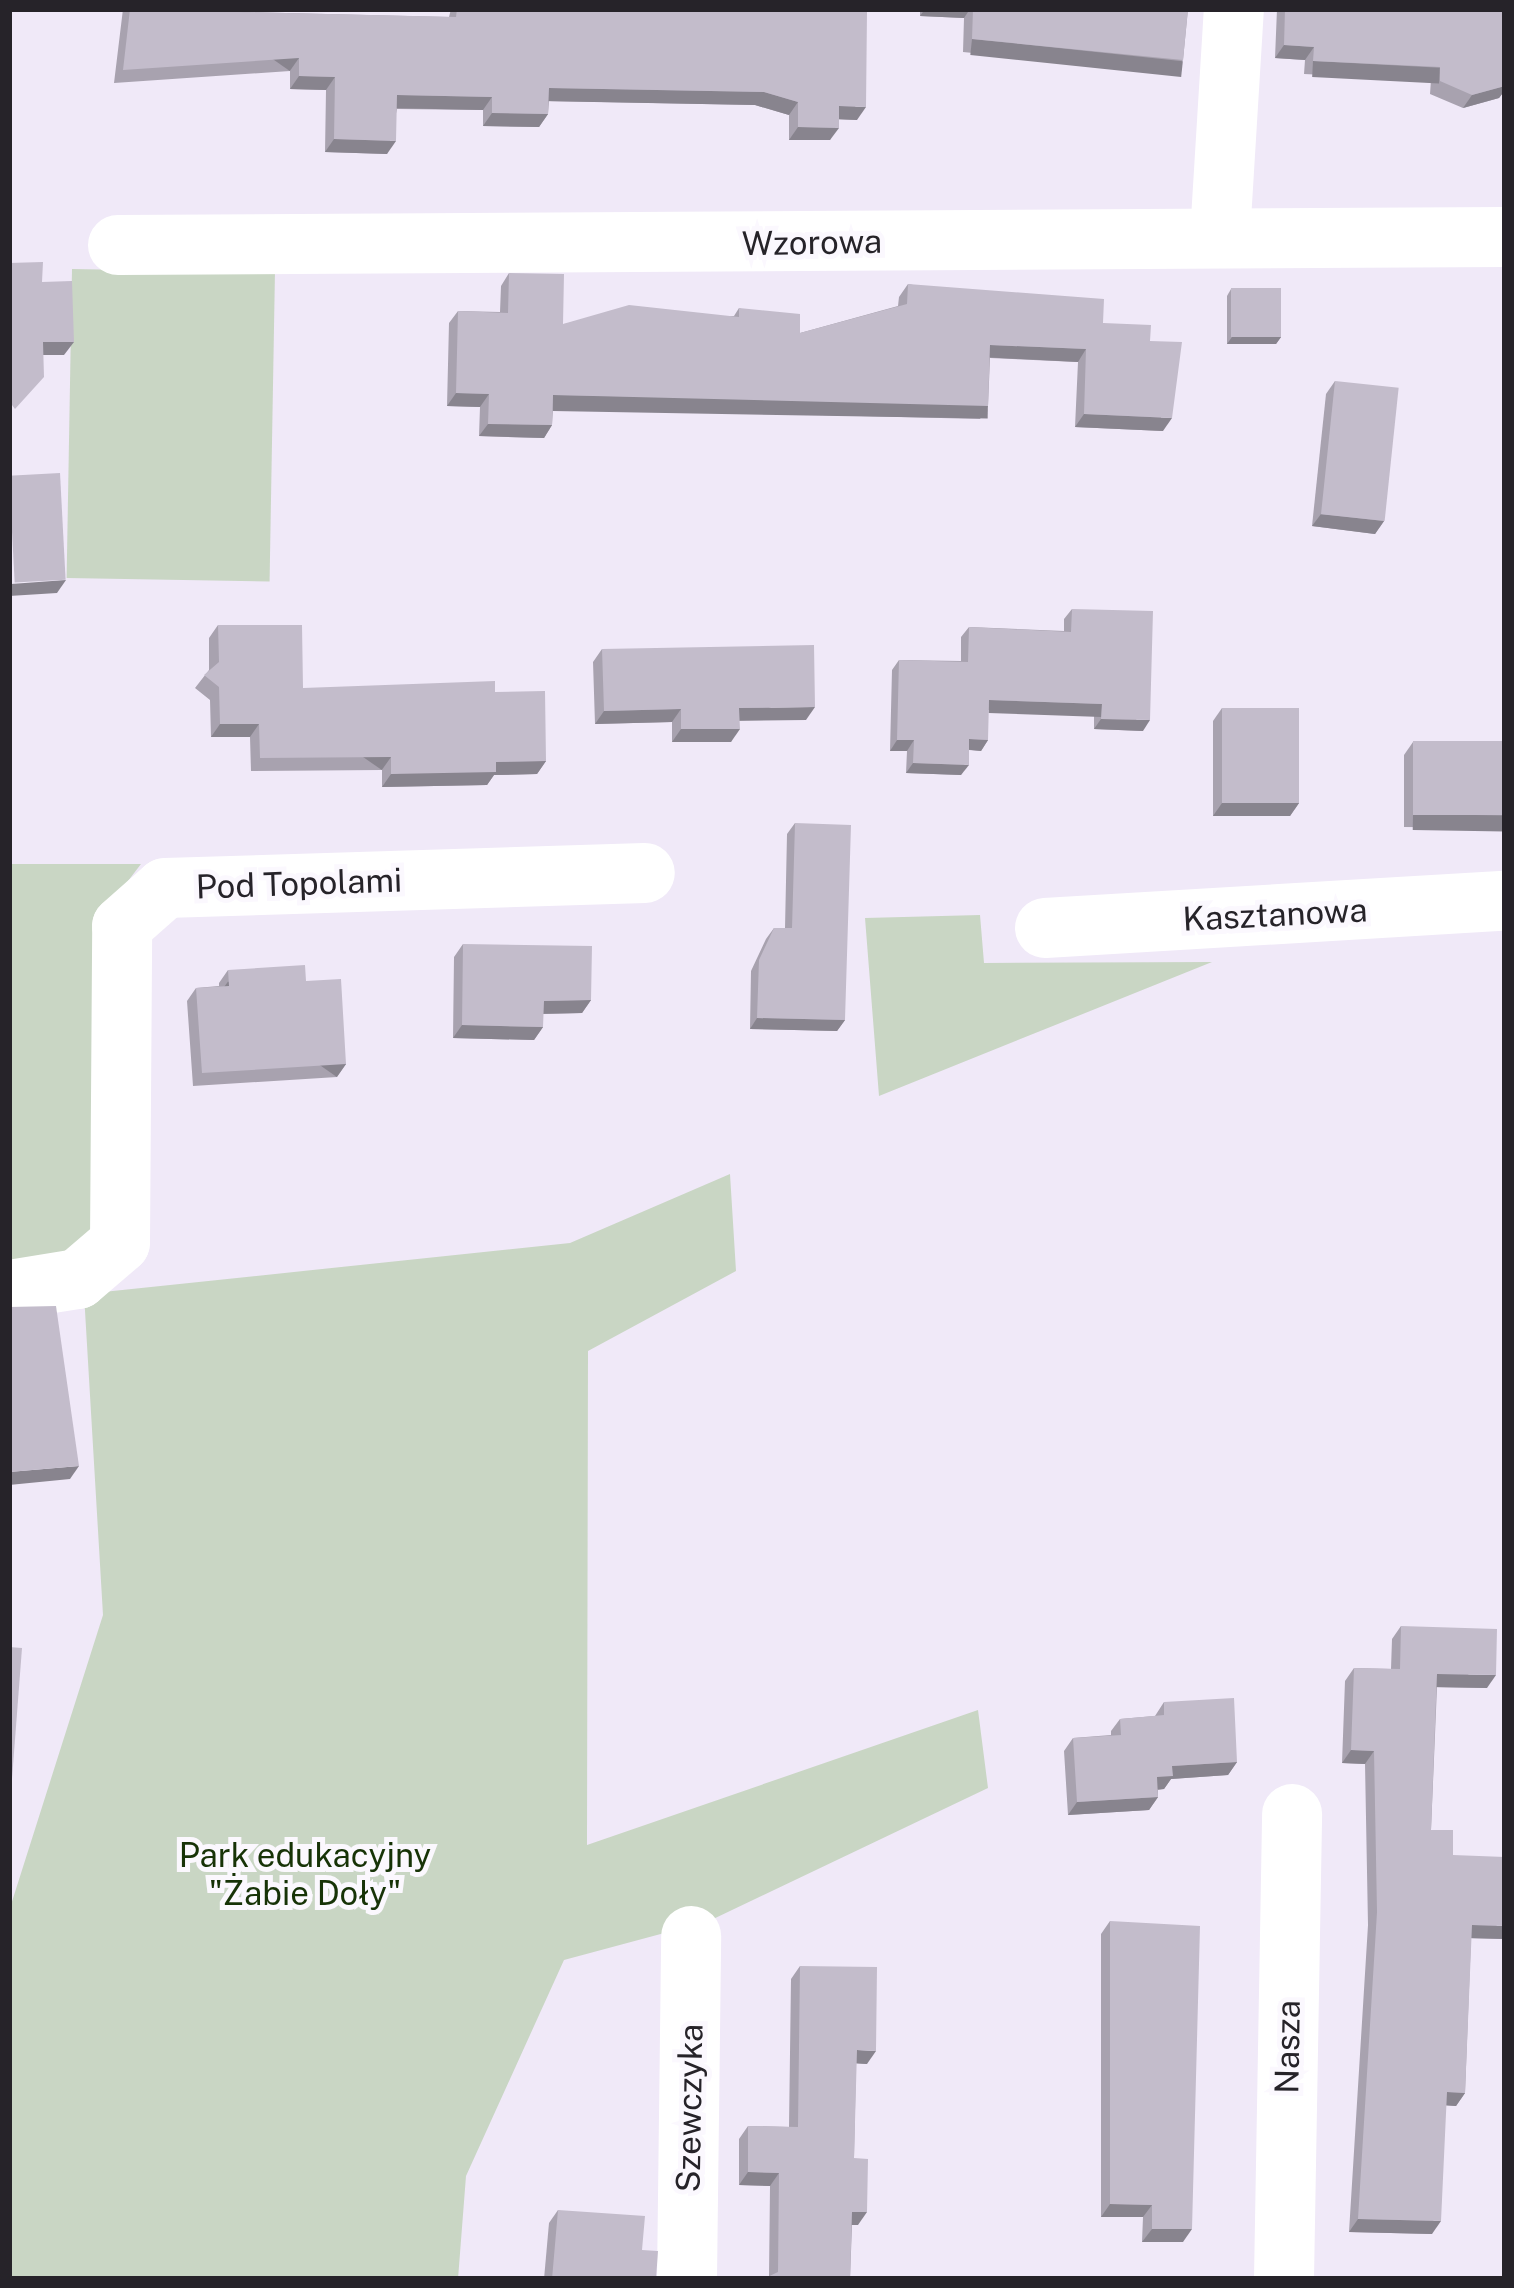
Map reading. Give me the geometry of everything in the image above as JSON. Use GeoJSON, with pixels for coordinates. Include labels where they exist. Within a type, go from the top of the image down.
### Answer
{"type":"FeatureCollection","features":[{"type":"Feature","properties":{"kind":"street"},"geometry":{"type":"LineString","coordinates":[[1220,236],[1234,9]]}},
{"type":"Feature","properties":{"kind":"street","name":"Wzorowa"},"geometry":{"type":"LineString","coordinates":[[118,245],[1505,237]]}},
{"type":"Feature","properties":{"kind":"street","name":"Pod Topolami"},"geometry":{"type":"LineString","coordinates":[[9,1290],[78,1280],[120,1244],[122,926],[165,888],[645,872]]}},
{"type":"Feature","properties":{"kind":"street","name":"Kasztanowa"},"geometry":{"type":"LineString","coordinates":[[1045,928],[1505,901]]}},
{"type":"Feature","properties":{"kind":"street","name":"Nasza"},"geometry":{"type":"LineString","coordinates":[[1284,2279],[1292,1814]]}},
{"type":"Feature","properties":{"kind":"street","name":"Szewczyka"},"geometry":{"type":"LineString","coordinates":[[687,2279],[691,1936]]}},
{"type":"Feature","properties":{"kind":"green space"},"geometry":{"type":"Polygon","coordinates":[[[72,269],[275,273],[270,581],[67,578],[72,269]]]}},
{"type":"Feature","properties":{"kind":"green space"},"geometry":{"type":"Polygon","coordinates":[[[9,864],[141,864],[105,911],[97,1226],[64,1269],[9,1276],[9,864]]]}},
{"type":"Feature","properties":{"kind":"green space"},"geometry":{"type":"Polygon","coordinates":[[[980,915],[984,963],[1212,962],[879,1096],[865,918],[980,915]]]}},
{"type":"Feature","properties":{"kind":"green space","name":"Park edukacyjny \"Żabie Doły\""},"geometry":{"type":"Polygon","coordinates":[[[730,1174],[736,1271],[588,1351],[587,1845],[978,1710],[988,1788],[709,1921],[564,1960],[466,2176],[458,2279],[9,2279],[9,1911],[103,1615],[84,1294],[570,1243],[730,1174]]]}},
{"type":"Feature","properties":{"kind":"building"},"geometry":{"type":"Polygon","coordinates":[[[130,9],[456,17],[457,9],[867,12],[866,107],[839,106],[839,128],[798,127],[798,102],[764,92],[549,88],[548,114],[492,113],[492,97],[397,95],[396,141],[334,139],[335,77],[299,76],[299,58],[123,70],[130,9]]]}},
{"type":"Feature","properties":{"kind":"building"},"geometry":{"type":"Polygon","coordinates":[[[973,9],[1188,9],[1183,60],[972,39],[973,9]]]}},
{"type":"Feature","properties":{"kind":"building"},"geometry":{"type":"Polygon","coordinates":[[[1285,9],[1505,9],[1505,86],[1472,95],[1440,81],[1440,67],[1313,61],[1314,47],[1284,45],[1285,9]]]}},
{"type":"Feature","properties":{"kind":"building"},"geometry":{"type":"Polygon","coordinates":[[[43,262],[42,282],[72,281],[74,342],[43,342],[44,377],[15,409],[9,401],[9,263],[43,262]]]}},
{"type":"Feature","properties":{"kind":"building"},"geometry":{"type":"Polygon","coordinates":[[[509,273],[564,274],[563,324],[629,305],[739,317],[739,308],[800,314],[800,333],[907,304],[908,284],[1104,299],[1103,323],[1151,325],[1150,341],[1182,342],[1172,418],[1084,414],[1086,349],[990,345],[988,406],[553,395],[552,425],[488,424],[489,394],[456,393],[458,311],[508,313],[509,273]]]}},
{"type":"Feature","properties":{"kind":"building"},"geometry":{"type":"Polygon","coordinates":[[[1231,288],[1281,288],[1281,337],[1231,337],[1231,288]]]}},
{"type":"Feature","properties":{"kind":"building"},"geometry":{"type":"Polygon","coordinates":[[[1335,381],[1399,388],[1385,521],[1321,514],[1335,381]]]}},
{"type":"Feature","properties":{"kind":"building"},"geometry":{"type":"Polygon","coordinates":[[[60,473],[66,580],[15,583],[9,476],[60,473]]]}},
{"type":"Feature","properties":{"kind":"building"},"geometry":{"type":"Polygon","coordinates":[[[1072,609],[1153,611],[1150,720],[1101,719],[1102,704],[989,700],[988,740],[969,739],[969,765],[913,763],[914,740],[897,740],[899,660],[968,662],[969,627],[1071,632],[1072,609]]]}},
{"type":"Feature","properties":{"kind":"building"},"geometry":{"type":"Polygon","coordinates":[[[218,625],[302,625],[303,688],[495,681],[495,692],[545,691],[546,761],[496,762],[496,772],[391,774],[391,757],[260,758],[259,724],[220,724],[219,687],[204,675],[219,662],[218,625]]]}},
{"type":"Feature","properties":{"kind":"building"},"geometry":{"type":"Polygon","coordinates":[[[814,645],[815,707],[739,708],[740,729],[681,729],[681,709],[604,711],[602,649],[814,645]]]}},
{"type":"Feature","properties":{"kind":"building"},"geometry":{"type":"Polygon","coordinates":[[[1222,708],[1299,708],[1299,803],[1222,803],[1222,708]]]}},
{"type":"Feature","properties":{"kind":"building"},"geometry":{"type":"Polygon","coordinates":[[[1413,741],[1505,741],[1505,815],[1413,815],[1413,741]]]}},
{"type":"Feature","properties":{"kind":"building"},"geometry":{"type":"Polygon","coordinates":[[[795,823],[851,825],[845,1020],[757,1018],[759,960],[774,928],[792,928],[795,823]]]}},
{"type":"Feature","properties":{"kind":"building"},"geometry":{"type":"Polygon","coordinates":[[[463,944],[592,946],[591,1000],[544,1001],[543,1027],[462,1025],[463,944]]]}},
{"type":"Feature","properties":{"kind":"building"},"geometry":{"type":"Polygon","coordinates":[[[305,965],[306,981],[341,979],[346,1064],[202,1073],[196,988],[229,986],[228,970],[305,965]]]}},
{"type":"Feature","properties":{"kind":"building"},"geometry":{"type":"Polygon","coordinates":[[[56,1306],[79,1466],[9,1472],[9,1307],[56,1306]]]}},
{"type":"Feature","properties":{"kind":"building"},"geometry":{"type":"Polygon","coordinates":[[[1401,1626],[1497,1629],[1496,1675],[1437,1674],[1431,1830],[1453,1830],[1453,1855],[1505,1857],[1505,1926],[1472,1925],[1465,2093],[1447,2092],[1441,2221],[1358,2219],[1377,1912],[1374,1751],[1351,1750],[1354,1668],[1400,1669],[1401,1626]]]}},
{"type":"Feature","properties":{"kind":"building"},"geometry":{"type":"Polygon","coordinates":[[[9,1647],[22,1648],[10,1805],[9,1805],[9,1647]]]}},
{"type":"Feature","properties":{"kind":"building"},"geometry":{"type":"Polygon","coordinates":[[[1234,1698],[1237,1762],[1172,1766],[1173,1776],[1157,1777],[1158,1797],[1077,1802],[1073,1738],[1121,1735],[1120,1719],[1164,1715],[1164,1702],[1234,1698]]]}},
{"type":"Feature","properties":{"kind":"building"},"geometry":{"type":"Polygon","coordinates":[[[1110,1921],[1200,1926],[1192,2229],[1152,2229],[1152,2205],[1110,2204],[1110,1921]]]}},
{"type":"Feature","properties":{"kind":"building"},"geometry":{"type":"Polygon","coordinates":[[[800,1966],[877,1967],[876,2051],[857,2050],[854,2158],[868,2159],[867,2212],[852,2212],[850,2279],[763,2279],[778,2272],[779,2173],[748,2172],[748,2126],[798,2127],[800,1966]]]}},
{"type":"Feature","properties":{"kind":"building"},"geometry":{"type":"Polygon","coordinates":[[[558,2210],[645,2216],[642,2250],[658,2251],[656,2279],[552,2279],[558,2210]]]}}]}
